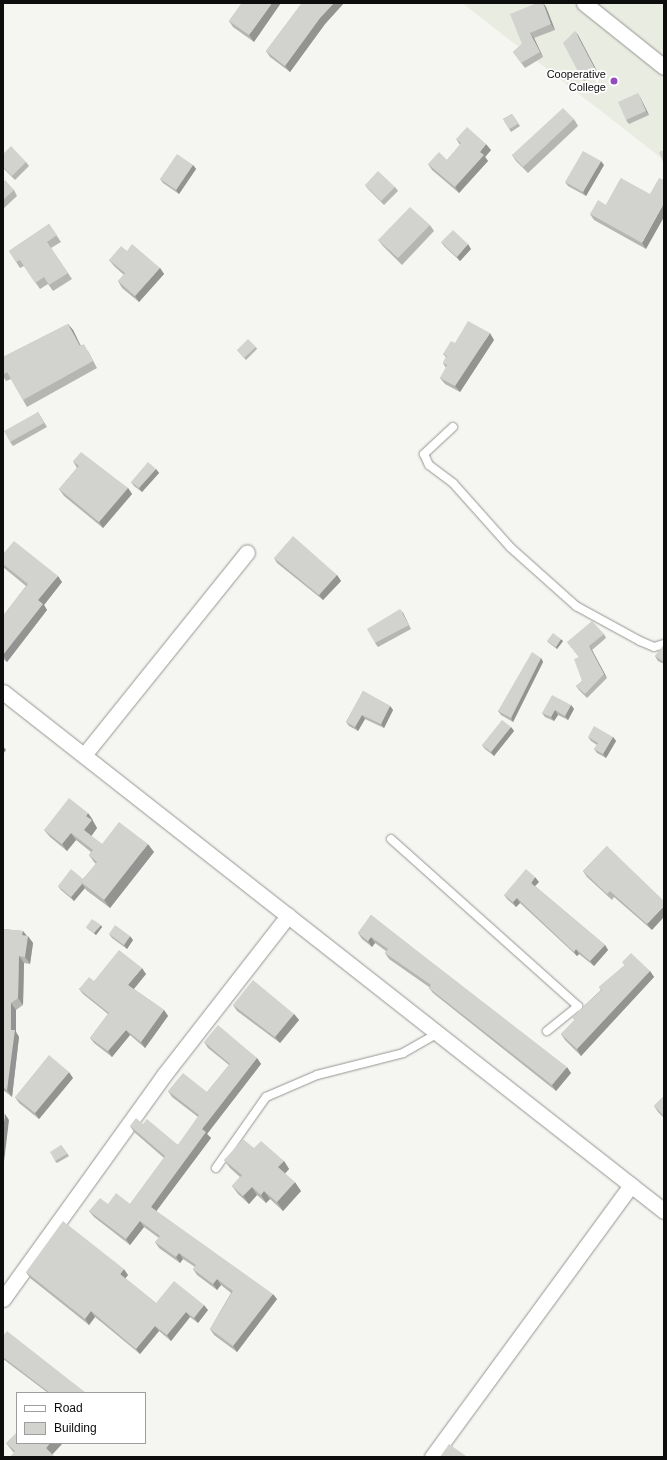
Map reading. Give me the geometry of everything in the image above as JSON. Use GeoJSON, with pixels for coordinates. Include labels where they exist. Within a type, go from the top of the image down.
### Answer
{"type":"FeatureCollection","features":[{"type":"Feature","properties":{"kind":"street"},"geometry":{"type":"LineString","coordinates":[[584,3],[664,67]]}},
{"type":"Feature","properties":{"kind":"street"},"geometry":{"type":"LineString","coordinates":[[84,755],[247,552]]}},
{"type":"Feature","properties":{"kind":"street"},"geometry":{"type":"LineString","coordinates":[[3,692],[664,1211]]}},
{"type":"Feature","properties":{"kind":"street"},"geometry":{"type":"LineString","coordinates":[[3,1299],[164,1075],[288,916]]}},
{"type":"Feature","properties":{"kind":"street"},"geometry":{"type":"LineString","coordinates":[[432,1457],[631,1185]]}},
{"type":"Feature","properties":{"kind":"lane"},"geometry":{"type":"LineString","coordinates":[[453,427],[424,454],[429,465],[453,483],[510,547],[576,606],[654,647],[664,644]]}},
{"type":"Feature","properties":{"kind":"lane"},"geometry":{"type":"LineString","coordinates":[[391,839],[578,1006],[547,1031]]}},
{"type":"Feature","properties":{"kind":"lane"},"geometry":{"type":"LineString","coordinates":[[216,1168],[266,1097],[317,1075],[403,1053],[438,1033]]}},
{"type":"Feature","properties":{"kind":"shaded area","name":"Cooperative College"},"geometry":{"type":"Polygon","coordinates":[[[462,3],[664,3],[664,160],[462,3]]]}},
{"type":"Feature","properties":{"kind":"building"},"geometry":{"type":"Polygon","coordinates":[[[242,3],[272,3],[249,35],[229,21],[242,3]]]}},
{"type":"Feature","properties":{"kind":"building"},"geometry":{"type":"Polygon","coordinates":[[[302,3],[334,3],[320,18],[285,66],[266,51],[302,3]]]}},
{"type":"Feature","properties":{"kind":"building"},"geometry":{"type":"Polygon","coordinates":[[[537,3],[543,3],[551,24],[530,33],[540,52],[521,63],[513,52],[522,44],[510,14],[537,3]]]}},
{"type":"Feature","properties":{"kind":"building"},"geometry":{"type":"Polygon","coordinates":[[[575,31],[595,69],[581,77],[563,43],[575,31]]]}},
{"type":"Feature","properties":{"kind":"building"},"geometry":{"type":"Polygon","coordinates":[[[638,93],[646,111],[626,120],[618,102],[638,93]]]}},
{"type":"Feature","properties":{"kind":"building"},"geometry":{"type":"Polygon","coordinates":[[[563,108],[574,119],[523,167],[512,155],[563,108]]]}},
{"type":"Feature","properties":{"kind":"building"},"geometry":{"type":"Polygon","coordinates":[[[512,114],[518,124],[509,129],[503,119],[512,114]]]}},
{"type":"Feature","properties":{"kind":"building"},"geometry":{"type":"Polygon","coordinates":[[[467,127],[486,144],[480,152],[484,155],[455,187],[428,164],[439,152],[447,160],[461,143],[456,139],[467,127]]]}},
{"type":"Feature","properties":{"kind":"building"},"geometry":{"type":"Polygon","coordinates":[[[11,146],[26,162],[12,176],[3,167],[3,154],[11,146]]]}},
{"type":"Feature","properties":{"kind":"building"},"geometry":{"type":"Polygon","coordinates":[[[664,150],[664,161],[663,162],[659,152],[664,150]]]}},
{"type":"Feature","properties":{"kind":"building"},"geometry":{"type":"Polygon","coordinates":[[[583,151],[601,161],[583,192],[565,182],[583,151]]]}},
{"type":"Feature","properties":{"kind":"building"},"geometry":{"type":"Polygon","coordinates":[[[177,154],[193,165],[176,190],[160,179],[177,154]]]}},
{"type":"Feature","properties":{"kind":"building"},"geometry":{"type":"Polygon","coordinates":[[[378,171],[395,187],[381,201],[365,185],[378,171]]]}},
{"type":"Feature","properties":{"kind":"building"},"geometry":{"type":"Polygon","coordinates":[[[621,178],[650,194],[659,178],[664,180],[664,203],[642,243],[590,214],[598,200],[606,205],[621,178]]]}},
{"type":"Feature","properties":{"kind":"building"},"geometry":{"type":"Polygon","coordinates":[[[5,180],[14,190],[3,200],[3,183],[5,180]]]}},
{"type":"Feature","properties":{"kind":"building"},"geometry":{"type":"Polygon","coordinates":[[[410,207],[430,225],[398,258],[378,240],[410,207]]]}},
{"type":"Feature","properties":{"kind":"building"},"geometry":{"type":"Polygon","coordinates":[[[49,224],[57,235],[47,242],[68,273],[49,285],[44,277],[35,283],[20,260],[16,262],[9,251],[49,224]]]}},
{"type":"Feature","properties":{"kind":"building"},"geometry":{"type":"Polygon","coordinates":[[[453,230],[468,244],[457,257],[441,242],[453,230]]]}},
{"type":"Feature","properties":{"kind":"building"},"geometry":{"type":"Polygon","coordinates":[[[132,244],[160,268],[135,296],[118,281],[125,273],[109,260],[121,246],[127,251],[132,244]]]}},
{"type":"Feature","properties":{"kind":"building"},"geometry":{"type":"Polygon","coordinates":[[[468,321],[490,333],[455,386],[440,378],[447,365],[443,363],[447,356],[443,354],[451,341],[455,343],[468,321]]]}},
{"type":"Feature","properties":{"kind":"building"},"geometry":{"type":"Polygon","coordinates":[[[68,324],[80,346],[84,344],[93,361],[23,400],[7,372],[3,375],[3,357],[68,324]]]}},
{"type":"Feature","properties":{"kind":"building"},"geometry":{"type":"Polygon","coordinates":[[[248,339],[256,347],[244,358],[237,350],[248,339]]]}},
{"type":"Feature","properties":{"kind":"building"},"geometry":{"type":"Polygon","coordinates":[[[38,412],[44,423],[10,442],[4,431],[38,412]]]}},
{"type":"Feature","properties":{"kind":"building"},"geometry":{"type":"Polygon","coordinates":[[[81,452],[128,488],[99,522],[59,489],[79,466],[73,461],[81,452]]]}},
{"type":"Feature","properties":{"kind":"building"},"geometry":{"type":"Polygon","coordinates":[[[148,462],[156,469],[139,488],[131,482],[148,462]]]}},
{"type":"Feature","properties":{"kind":"building"},"geometry":{"type":"Polygon","coordinates":[[[293,536],[337,575],[319,595],[274,558],[293,536]]]}},
{"type":"Feature","properties":{"kind":"building"},"geometry":{"type":"Polygon","coordinates":[[[14,541],[58,576],[38,600],[43,604],[3,655],[3,616],[28,584],[3,564],[3,554],[14,541]]]}},
{"type":"Feature","properties":{"kind":"building"},"geometry":{"type":"Polygon","coordinates":[[[400,609],[409,625],[375,643],[367,629],[400,609]]]}},
{"type":"Feature","properties":{"kind":"building"},"geometry":{"type":"Polygon","coordinates":[[[592,621],[604,634],[589,646],[604,674],[585,694],[576,686],[582,681],[574,659],[579,657],[567,642],[592,621]]]}},
{"type":"Feature","properties":{"kind":"building"},"geometry":{"type":"Polygon","coordinates":[[[553,633],[561,639],[556,647],[547,641],[553,633]]]}},
{"type":"Feature","properties":{"kind":"building"},"geometry":{"type":"Polygon","coordinates":[[[664,645],[664,662],[655,656],[664,645]]]}},
{"type":"Feature","properties":{"kind":"building"},"geometry":{"type":"Polygon","coordinates":[[[532,652],[541,658],[511,718],[498,711],[532,652]]]}},
{"type":"Feature","properties":{"kind":"building"},"geometry":{"type":"Polygon","coordinates":[[[363,691],[390,706],[381,724],[362,715],[355,727],[346,722],[363,691]]]}},
{"type":"Feature","properties":{"kind":"building"},"geometry":{"type":"Polygon","coordinates":[[[552,695],[571,705],[565,716],[555,710],[551,717],[542,713],[552,695]]]}},
{"type":"Feature","properties":{"kind":"building"},"geometry":{"type":"Polygon","coordinates":[[[502,720],[511,727],[491,752],[482,745],[502,720]]]}},
{"type":"Feature","properties":{"kind":"building"},"geometry":{"type":"Polygon","coordinates":[[[594,726],[613,737],[603,754],[594,749],[598,743],[588,737],[594,726]]]}},
{"type":"Feature","properties":{"kind":"building"},"geometry":{"type":"Polygon","coordinates":[[[69,798],[88,813],[86,816],[92,820],[84,830],[102,844],[119,822],[148,844],[104,900],[81,882],[97,862],[89,855],[93,850],[71,833],[62,844],[44,830],[69,798]]]}},
{"type":"Feature","properties":{"kind":"building"},"geometry":{"type":"Polygon","coordinates":[[[607,846],[664,901],[664,906],[647,924],[610,891],[607,894],[583,871],[607,846]]]}},
{"type":"Feature","properties":{"kind":"building"},"geometry":{"type":"Polygon","coordinates":[[[71,869],[83,879],[81,882],[82,884],[71,897],[58,886],[71,869]]]}},
{"type":"Feature","properties":{"kind":"building"},"geometry":{"type":"Polygon","coordinates":[[[526,869],[535,877],[531,883],[605,945],[590,961],[576,949],[574,952],[517,898],[513,902],[504,895],[526,869]]]}},
{"type":"Feature","properties":{"kind":"building"},"geometry":{"type":"Polygon","coordinates":[[[371,915],[567,1067],[552,1085],[429,988],[431,985],[385,953],[388,949],[371,937],[368,941],[358,933],[371,915]]]}},
{"type":"Feature","properties":{"kind":"building"},"geometry":{"type":"Polygon","coordinates":[[[92,919],[101,925],[94,933],[86,927],[92,919]]]}},
{"type":"Feature","properties":{"kind":"building"},"geometry":{"type":"Polygon","coordinates":[[[115,925],[130,936],[124,945],[109,934],[115,925]]]}},
{"type":"Feature","properties":{"kind":"building"},"geometry":{"type":"Polygon","coordinates":[[[3,929],[23,931],[22,935],[28,936],[25,957],[19,956],[18,998],[11,1003],[11,1030],[15,1030],[7,1090],[3,1087],[3,929]]]}},
{"type":"Feature","properties":{"kind":"building"},"geometry":{"type":"Polygon","coordinates":[[[119,950],[142,968],[128,985],[164,1010],[141,1042],[126,1030],[108,1051],[90,1038],[109,1013],[79,989],[89,977],[94,981],[119,950]]]}},
{"type":"Feature","properties":{"kind":"building"},"geometry":{"type":"Polygon","coordinates":[[[631,953],[650,971],[577,1049],[561,1034],[575,1019],[572,1017],[602,990],[599,987],[625,965],[622,962],[631,953]]]}},
{"type":"Feature","properties":{"kind":"building"},"geometry":{"type":"Polygon","coordinates":[[[253,980],[294,1014],[275,1037],[233,1005],[253,980]]]}},
{"type":"Feature","properties":{"kind":"building"},"geometry":{"type":"Polygon","coordinates":[[[218,1025],[257,1058],[202,1129],[206,1132],[151,1207],[273,1294],[233,1346],[210,1329],[233,1291],[217,1279],[213,1284],[193,1269],[196,1265],[179,1253],[176,1257],[155,1242],[160,1236],[140,1221],[126,1239],[89,1211],[100,1198],[108,1204],[116,1193],[130,1204],[165,1156],[130,1126],[136,1118],[143,1124],[147,1119],[178,1145],[199,1115],[168,1091],[183,1073],[207,1092],[230,1064],[204,1042],[218,1025]]]}},
{"type":"Feature","properties":{"kind":"building"},"geometry":{"type":"Polygon","coordinates":[[[49,1055],[69,1072],[35,1113],[15,1097],[49,1055]]]}},
{"type":"Feature","properties":{"kind":"building"},"geometry":{"type":"Polygon","coordinates":[[[664,1096],[664,1116],[654,1106],[664,1096]]]}},
{"type":"Feature","properties":{"kind":"building"},"geometry":{"type":"Polygon","coordinates":[[[3,1112],[5,1114],[3,1130],[3,1112]]]}},
{"type":"Feature","properties":{"kind":"building"},"geometry":{"type":"Polygon","coordinates":[[[243,1139],[254,1148],[261,1141],[284,1161],[278,1167],[295,1182],[277,1202],[264,1191],[261,1195],[252,1187],[243,1196],[232,1186],[242,1175],[224,1160],[243,1139]]]}},
{"type":"Feature","properties":{"kind":"building"},"geometry":{"type":"Polygon","coordinates":[[[61,1145],[67,1154],[55,1161],[50,1152],[61,1145]]]}},
{"type":"Feature","properties":{"kind":"building"},"geometry":{"type":"Polygon","coordinates":[[[63,1221],[124,1269],[120,1274],[156,1303],[174,1281],[204,1305],[194,1318],[186,1312],[167,1335],[155,1326],[136,1349],[91,1311],[85,1319],[26,1272],[63,1221]]]}},
{"type":"Feature","properties":{"kind":"building"},"geometry":{"type":"Polygon","coordinates":[[[7,1331],[85,1392],[49,1392],[3,1357],[3,1336],[7,1331]]]}},
{"type":"Feature","properties":{"kind":"building"},"geometry":{"type":"Polygon","coordinates":[[[16,1433],[16,1444],[49,1444],[46,1448],[55,1457],[10,1457],[15,1451],[6,1443],[16,1433]]]}},
{"type":"Feature","properties":{"kind":"building"},"geometry":{"type":"Polygon","coordinates":[[[449,1444],[466,1456],[440,1457],[449,1444]]]}},
{"type":"Feature","properties":{"kind":"place","name":"Cooperative College"},"geometry":{"type":"Point","coordinates":[614,81]}}]}
